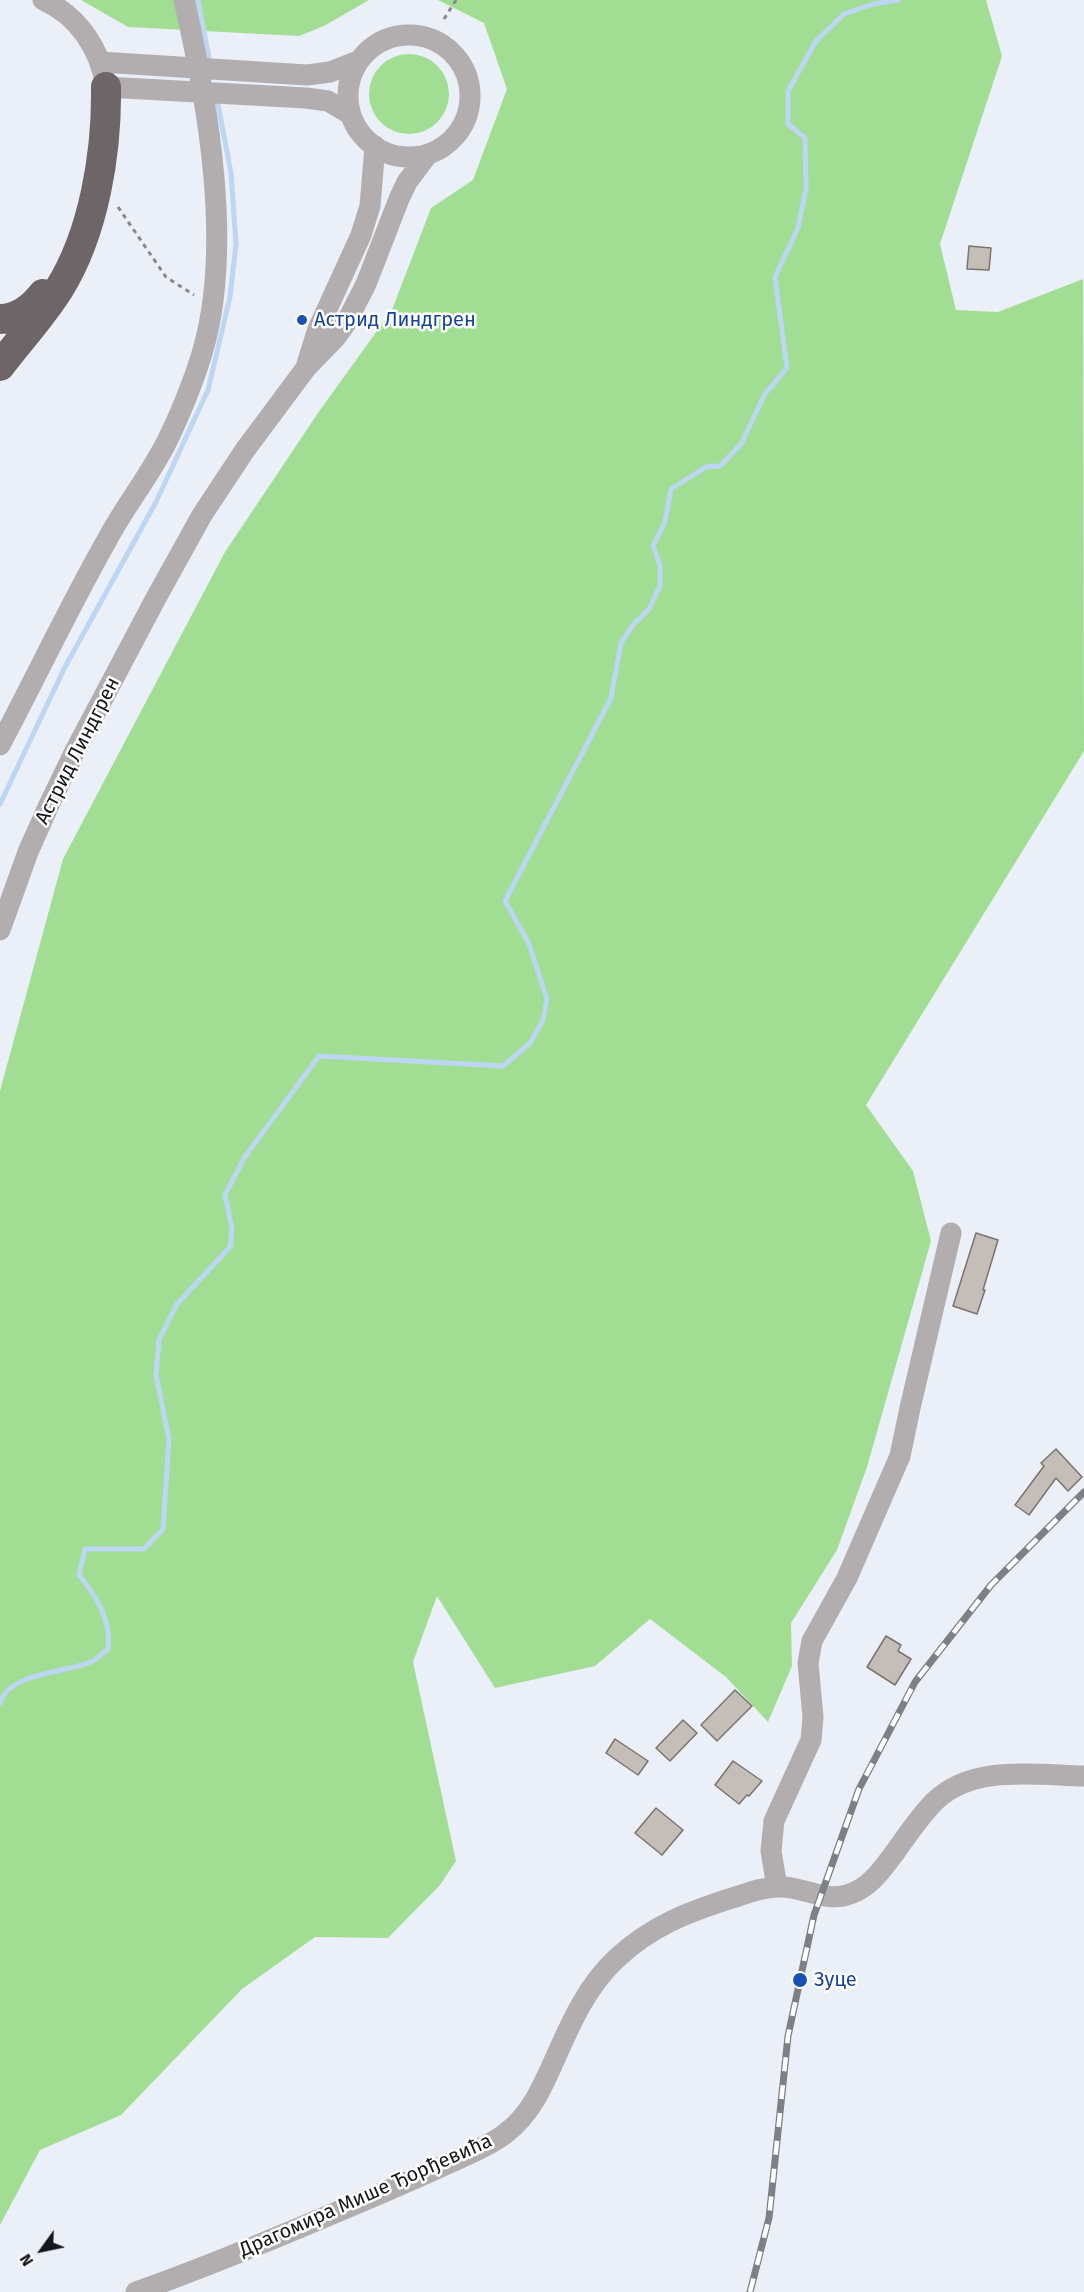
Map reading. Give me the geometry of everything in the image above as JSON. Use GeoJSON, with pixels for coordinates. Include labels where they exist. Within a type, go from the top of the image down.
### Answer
{"type":"FeatureCollection","features":[{"type":"Feature","properties":{"kind":"highway"},"geometry":{"type":"LineString","coordinates":[[0,319],[14,317],[31,307],[50,283],[59,267],[74,220],[104,82]]}},
{"type":"Feature","properties":{"kind":"highway"},"geometry":{"type":"LineString","coordinates":[[0,366],[58,290],[78,254],[87,225],[105,143],[104,82]]}},
{"type":"Feature","properties":{"kind":"street"},"geometry":{"type":"LineString","coordinates":[[43,0],[63,11],[77,23],[90,40],[104,82]]}},
{"type":"Feature","properties":{"kind":"street"},"geometry":{"type":"LineString","coordinates":[[0,745],[107,539],[170,436],[203,350],[212,302],[216,263],[213,157],[184,0]]}},
{"type":"Feature","properties":{"kind":"street"},"geometry":{"type":"LineString","coordinates":[[407,34],[427,36],[439,42],[458,58],[469,82],[471,95],[467,114],[459,132],[450,141],[428,154],[406,157],[384,152],[375,146],[360,132],[350,114],[347,92],[358,61],[376,43],[388,38],[407,34]]}},
{"type":"Feature","properties":{"kind":"street"},"geometry":{"type":"LineString","coordinates":[[104,82],[144,66],[317,74],[330,72],[358,61]]}},
{"type":"Feature","properties":{"kind":"street"},"geometry":{"type":"LineString","coordinates":[[104,82],[148,88],[328,101],[350,114]]}},
{"type":"Feature","properties":{"kind":"street","name":"Астрид Линдгрен"},"geometry":{"type":"LineString","coordinates":[[306,368],[318,329],[361,236],[370,206],[375,146]]}},
{"type":"Feature","properties":{"kind":"street","name":"Астрид Линдгрен"},"geometry":{"type":"LineString","coordinates":[[0,930],[28,852],[48,807],[156,598],[223,483],[306,368],[336,337],[346,323],[366,284],[399,198],[407,182],[428,154]]}},
{"type":"Feature","properties":{"kind":"street"},"geometry":{"type":"LineString","coordinates":[[779,1886],[776,1881],[771,1838],[774,1821],[811,1740],[813,1716],[808,1663],[812,1641],[847,1578],[900,1456],[951,1233]]}},
{"type":"Feature","properties":{"kind":"street","name":"Драгомира Мише Ђорђевића"},"geometry":{"type":"LineString","coordinates":[[136,2292],[377,2195],[496,2140],[516,2124],[530,2108],[580,2006],[598,1977],[644,1936],[677,1916],[779,1886],[837,1898],[856,1892],[882,1870],[937,1799],[966,1782],[984,1777],[1016,1774],[1084,1776]]}},
{"type":"Feature","properties":{"kind":"path"},"geometry":{"type":"LineString","coordinates":[[444,20],[456,0]]}},
{"type":"Feature","properties":{"kind":"path"},"geometry":{"type":"LineString","coordinates":[[118,207],[166,277],[193,295],[212,302]]}},
{"type":"Feature","properties":{"kind":"green space"},"geometry":{"type":"Polygon","coordinates":[[[81,0],[369,0],[324,26],[299,36],[128,27],[81,0]]]}},
{"type":"Feature","properties":{"kind":"green space"},"geometry":{"type":"Polygon","coordinates":[[[438,0],[986,0],[1002,56],[940,244],[956,310],[998,312],[1083,279],[1084,751],[866,1105],[913,1171],[931,1241],[867,1467],[837,1550],[791,1623],[792,1666],[768,1722],[726,1677],[650,1619],[595,1666],[495,1688],[437,1596],[413,1662],[456,1861],[440,1885],[388,1938],[315,1937],[242,1989],[121,2115],[40,2150],[0,2225],[0,1091],[63,859],[225,552],[318,413],[392,310],[431,208],[473,180],[507,89],[484,23],[438,0]]]}},
{"type":"Feature","properties":{"kind":"green space"},"geometry":{"type":"Polygon","coordinates":[[[409,54],[424,57],[437,66],[446,79],[449,94],[446,109],[437,122],[424,131],[409,134],[394,131],[381,122],[372,109],[369,94],[372,79],[381,66],[394,57],[409,54]]]}},
{"type":"Feature","properties":{"kind":"building"},"geometry":{"type":"Polygon","coordinates":[[[969,246],[991,248],[989,270],[967,269],[969,246]]]}},
{"type":"Feature","properties":{"kind":"building"},"geometry":{"type":"Polygon","coordinates":[[[976,1233],[998,1240],[977,1314],[953,1306],[976,1233]]]}},
{"type":"Feature","properties":{"kind":"building"},"geometry":{"type":"Polygon","coordinates":[[[1056,1449],[1082,1477],[1068,1491],[1056,1478],[1029,1515],[1015,1505],[1044,1466],[1041,1463],[1056,1449]]]}},
{"type":"Feature","properties":{"kind":"building"},"geometry":{"type":"Polygon","coordinates":[[[886,1636],[901,1645],[898,1651],[911,1659],[895,1685],[867,1667],[886,1636]]]}},
{"type":"Feature","properties":{"kind":"building"},"geometry":{"type":"Polygon","coordinates":[[[735,1690],[752,1706],[717,1741],[701,1725],[735,1690]]]}},
{"type":"Feature","properties":{"kind":"building"},"geometry":{"type":"Polygon","coordinates":[[[683,1720],[697,1733],[670,1761],[656,1748],[683,1720]]]}},
{"type":"Feature","properties":{"kind":"building"},"geometry":{"type":"Polygon","coordinates":[[[615,1739],[648,1761],[638,1775],[606,1753],[615,1739]]]}},
{"type":"Feature","properties":{"kind":"building"},"geometry":{"type":"Polygon","coordinates":[[[733,1761],[762,1781],[739,1804],[715,1785],[733,1761]]]}},
{"type":"Feature","properties":{"kind":"building"},"geometry":{"type":"Polygon","coordinates":[[[656,1808],[683,1830],[662,1855],[635,1833],[656,1808]]]}},
{"type":"Feature","properties":{"kind":"waterway"},"geometry":{"type":"LineString","coordinates":[[198,0],[210,63]]}},
{"type":"Feature","properties":{"kind":"waterway"},"geometry":{"type":"LineString","coordinates":[[0,1703],[15,1685],[27,1679],[93,1661],[108,1649],[109,1639],[105,1619],[91,1591],[79,1575],[85,1549],[144,1549],[163,1529],[169,1439],[156,1375],[159,1340],[177,1304],[230,1247],[232,1229],[225,1195],[244,1158],[319,1056],[503,1066],[530,1043],[543,1020],[547,999],[529,944],[505,901],[611,698],[621,643],[632,626],[649,609],[660,586],[660,565],[653,546],[665,522],[671,489],[706,467],[720,466],[741,444],[765,394],[787,368],[775,277],[798,228],[806,188],[805,138],[788,124],[788,91],[816,41],[844,14],[873,4],[899,0]]}},
{"type":"Feature","properties":{"kind":"waterway"},"geometry":{"type":"LineString","coordinates":[[0,804],[65,667],[156,502],[208,390],[230,297],[236,244],[231,173],[217,99]]}},
{"type":"Feature","properties":{"kind":"railway"},"geometry":{"type":"LineString","coordinates":[[750,2292],[769,2218],[788,2036],[814,1915],[859,1789],[915,1682],[991,1585],[1084,1492]]}},
{"type":"Feature","properties":{"kind":"place","name":"Астрид Линдгрен"},"geometry":{"type":"Point","coordinates":[302,320]}},
{"type":"Feature","properties":{"kind":"place","name":"Зуце"},"geometry":{"type":"Point","coordinates":[800,1980]}}]}
